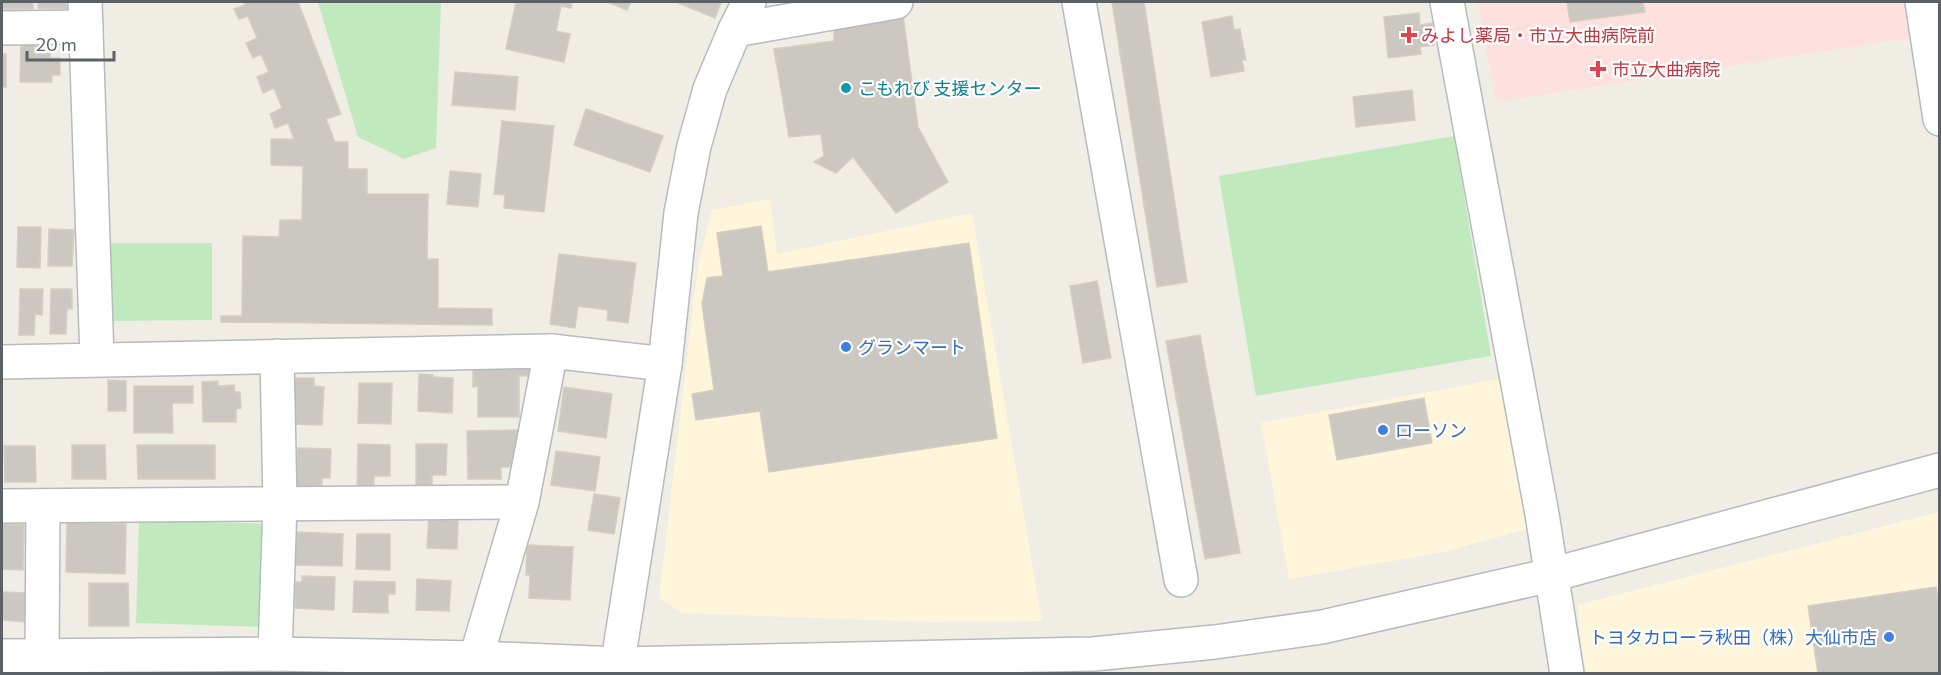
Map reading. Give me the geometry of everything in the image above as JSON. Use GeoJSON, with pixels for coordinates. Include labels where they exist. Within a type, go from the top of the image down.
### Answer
{"type":"FeatureCollection","features":[{"type":"Feature","properties":{"kind":"street"},"geometry":{"type":"LineString","coordinates":[[617,669],[664,364],[681,213],[694,146],[710,89],[749,2]]}},
{"type":"Feature","properties":{"kind":"street"},"geometry":{"type":"LineString","coordinates":[[735,30],[896,2]]}},
{"type":"Feature","properties":{"kind":"street"},"geometry":{"type":"LineString","coordinates":[[1079,2],[1181,580]]}},
{"type":"Feature","properties":{"kind":"street"},"geometry":{"type":"LineString","coordinates":[[1447,2],[1542,514],[1567,674]]}},
{"type":"Feature","properties":{"kind":"street"},"geometry":{"type":"LineString","coordinates":[[1922,2],[1940,119]]}},
{"type":"Feature","properties":{"kind":"street"},"geometry":{"type":"LineString","coordinates":[[2,28],[85,14],[97,359]]}},
{"type":"Feature","properties":{"kind":"street"},"geometry":{"type":"LineString","coordinates":[[2,362],[551,351],[664,364]]}},
{"type":"Feature","properties":{"kind":"street"},"geometry":{"type":"LineString","coordinates":[[477,658],[522,502],[551,351]]}},
{"type":"Feature","properties":{"kind":"street"},"geometry":{"type":"LineString","coordinates":[[274,654],[280,504],[277,356]]}},
{"type":"Feature","properties":{"kind":"street"},"geometry":{"type":"LineString","coordinates":[[2,656],[274,654],[477,658],[617,669],[1104,653],[1215,642],[1322,627],[1551,575],[1940,470]]}},
{"type":"Feature","properties":{"kind":"street"},"geometry":{"type":"LineString","coordinates":[[2,506],[522,502]]}},
{"type":"Feature","properties":{"kind":"street"},"geometry":{"type":"LineString","coordinates":[[42,656],[43,506]]}},
{"type":"Feature","properties":{"kind":"shaded area","name":"市立大曲病院"},"geometry":{"type":"Polygon","coordinates":[[[1478,2],[1911,2],[1916,37],[1496,102],[1478,2]]]}},
{"type":"Feature","properties":{"kind":"shaded area"},"geometry":{"type":"Polygon","coordinates":[[[770,199],[777,254],[972,213],[1042,621],[932,622],[681,613],[659,597],[698,265],[712,210],[770,199]]]}},
{"type":"Feature","properties":{"kind":"shaded area"},"geometry":{"type":"Polygon","coordinates":[[[1499,379],[1530,528],[1444,552],[1289,579],[1261,423],[1499,379]]]}},
{"type":"Feature","properties":{"kind":"shaded area"},"geometry":{"type":"Polygon","coordinates":[[[1939,512],[1939,673],[1586,673],[1578,605],[1939,512]]]}},
{"type":"Feature","properties":{"kind":"green space"},"geometry":{"type":"Polygon","coordinates":[[[318,2],[441,2],[436,148],[404,159],[358,137],[318,2]]]}},
{"type":"Feature","properties":{"kind":"green space"},"geometry":{"type":"Polygon","coordinates":[[[1454,136],[1491,356],[1256,396],[1219,176],[1454,136]]]}},
{"type":"Feature","properties":{"kind":"green space"},"geometry":{"type":"Polygon","coordinates":[[[105,243],[212,243],[212,320],[105,321],[105,243]]]}},
{"type":"Feature","properties":{"kind":"green space"},"geometry":{"type":"Polygon","coordinates":[[[139,520],[269,524],[267,627],[136,623],[139,520]]]}},
{"type":"Feature","properties":{"kind":"building"},"geometry":{"type":"Polygon","coordinates":[[[2,2],[33,2],[33,9],[2,9],[2,2]]]}},
{"type":"Feature","properties":{"kind":"building"},"geometry":{"type":"Polygon","coordinates":[[[38,2],[67,2],[67,9],[38,8],[38,2]]]}},
{"type":"Feature","properties":{"kind":"building"},"geometry":{"type":"Polygon","coordinates":[[[244,2],[298,2],[341,114],[326,119],[335,142],[348,142],[348,169],[367,169],[367,194],[428,194],[427,259],[438,259],[438,308],[492,309],[492,325],[221,322],[221,316],[242,316],[243,236],[279,237],[280,220],[302,220],[303,166],[271,165],[271,139],[294,139],[288,123],[275,128],[270,114],[282,108],[274,88],[263,93],[257,77],[269,72],[261,54],[253,58],[246,43],[257,38],[248,16],[239,19],[234,9],[245,5],[244,2]]]}},
{"type":"Feature","properties":{"kind":"building"},"geometry":{"type":"Polygon","coordinates":[[[516,2],[572,2],[571,8],[561,6],[556,31],[570,34],[564,62],[506,49],[516,2]]]}},
{"type":"Feature","properties":{"kind":"building"},"geometry":{"type":"Polygon","coordinates":[[[607,2],[631,2],[627,10],[607,2]]]}},
{"type":"Feature","properties":{"kind":"building"},"geometry":{"type":"Polygon","coordinates":[[[676,2],[721,2],[715,18],[676,2]]]}},
{"type":"Feature","properties":{"kind":"building"},"geometry":{"type":"Polygon","coordinates":[[[1112,2],[1144,2],[1187,282],[1157,287],[1112,2]]]}},
{"type":"Feature","properties":{"kind":"building"},"geometry":{"type":"Polygon","coordinates":[[[1567,2],[1643,2],[1645,12],[1570,22],[1567,2]]]}},
{"type":"Feature","properties":{"kind":"building","name":"みよし薬局・市立大曲病院前"},"geometry":{"type":"Polygon","coordinates":[[[1419,13],[1420,25],[1432,23],[1434,45],[1420,47],[1421,54],[1388,58],[1384,17],[1419,13]]]}},
{"type":"Feature","properties":{"kind":"building","name":"こもれび 支援センター"},"geometry":{"type":"Polygon","coordinates":[[[903,15],[918,127],[948,182],[896,213],[853,157],[836,173],[814,162],[824,156],[821,134],[789,137],[774,49],[834,41],[834,23],[903,15]]]}},
{"type":"Feature","properties":{"kind":"building"},"geometry":{"type":"Polygon","coordinates":[[[1232,16],[1234,30],[1240,29],[1246,60],[1242,60],[1244,71],[1211,77],[1202,22],[1232,16]]]}},
{"type":"Feature","properties":{"kind":"building"},"geometry":{"type":"Polygon","coordinates":[[[21,43],[50,43],[50,58],[60,58],[60,75],[52,75],[52,82],[20,82],[21,43]]]}},
{"type":"Feature","properties":{"kind":"building"},"geometry":{"type":"Polygon","coordinates":[[[2,54],[6,54],[6,87],[2,87],[2,54]]]}},
{"type":"Feature","properties":{"kind":"building"},"geometry":{"type":"Polygon","coordinates":[[[455,72],[518,77],[515,110],[452,105],[455,72]]]}},
{"type":"Feature","properties":{"kind":"building"},"geometry":{"type":"Polygon","coordinates":[[[1412,90],[1415,120],[1356,127],[1353,97],[1412,90]]]}},
{"type":"Feature","properties":{"kind":"building"},"geometry":{"type":"Polygon","coordinates":[[[586,109],[663,136],[650,172],[574,145],[586,109]]]}},
{"type":"Feature","properties":{"kind":"building"},"geometry":{"type":"Polygon","coordinates":[[[502,121],[554,126],[544,212],[504,208],[505,195],[494,194],[502,121]]]}},
{"type":"Feature","properties":{"kind":"building"},"geometry":{"type":"Polygon","coordinates":[[[450,171],[481,174],[478,207],[447,204],[450,171]]]}},
{"type":"Feature","properties":{"kind":"building","name":"グランマート"},"geometry":{"type":"Polygon","coordinates":[[[761,226],[768,272],[969,243],[997,438],[769,472],[760,411],[696,420],[692,394],[714,390],[702,304],[707,278],[723,276],[717,233],[761,226]]]}},
{"type":"Feature","properties":{"kind":"building"},"geometry":{"type":"Polygon","coordinates":[[[18,227],[41,227],[40,268],[17,267],[18,227]]]}},
{"type":"Feature","properties":{"kind":"building"},"geometry":{"type":"Polygon","coordinates":[[[49,229],[74,230],[72,266],[48,266],[49,229]]]}},
{"type":"Feature","properties":{"kind":"building"},"geometry":{"type":"Polygon","coordinates":[[[559,254],[636,263],[628,323],[607,320],[608,310],[578,306],[575,328],[550,324],[559,254]]]}},
{"type":"Feature","properties":{"kind":"building"},"geometry":{"type":"Polygon","coordinates":[[[1097,281],[1111,358],[1083,363],[1070,286],[1097,281]]]}},
{"type":"Feature","properties":{"kind":"building"},"geometry":{"type":"Polygon","coordinates":[[[20,289],[43,289],[42,315],[35,314],[34,335],[19,335],[20,289]]]}},
{"type":"Feature","properties":{"kind":"building"},"geometry":{"type":"Polygon","coordinates":[[[51,289],[72,289],[72,309],[67,309],[66,334],[50,334],[51,289]]]}},
{"type":"Feature","properties":{"kind":"building"},"geometry":{"type":"Polygon","coordinates":[[[1200,335],[1240,553],[1205,559],[1166,341],[1200,335]]]}},
{"type":"Feature","properties":{"kind":"building"},"geometry":{"type":"Polygon","coordinates":[[[473,367],[529,368],[529,376],[519,376],[519,417],[478,417],[478,386],[473,387],[473,367]]]}},
{"type":"Feature","properties":{"kind":"building"},"geometry":{"type":"Polygon","coordinates":[[[419,374],[453,378],[452,413],[418,411],[419,374]]]}},
{"type":"Feature","properties":{"kind":"building"},"geometry":{"type":"Polygon","coordinates":[[[294,378],[314,378],[314,386],[324,387],[322,425],[292,424],[294,378]]]}},
{"type":"Feature","properties":{"kind":"building"},"geometry":{"type":"Polygon","coordinates":[[[108,380],[126,381],[126,411],[108,411],[108,380]]]}},
{"type":"Feature","properties":{"kind":"building"},"geometry":{"type":"Polygon","coordinates":[[[218,381],[218,386],[234,385],[235,392],[240,392],[241,408],[236,409],[236,422],[203,422],[202,382],[218,381]]]}},
{"type":"Feature","properties":{"kind":"building"},"geometry":{"type":"Polygon","coordinates":[[[359,383],[392,383],[391,424],[358,423],[359,383]]]}},
{"type":"Feature","properties":{"kind":"building"},"geometry":{"type":"Polygon","coordinates":[[[134,386],[193,386],[193,403],[172,403],[173,433],[134,433],[134,386]]]}},
{"type":"Feature","properties":{"kind":"building"},"geometry":{"type":"Polygon","coordinates":[[[564,387],[612,394],[606,438],[558,431],[564,387]]]}},
{"type":"Feature","properties":{"kind":"building"},"geometry":{"type":"Polygon","coordinates":[[[1424,398],[1432,443],[1337,460],[1329,415],[1424,398]]]}},
{"type":"Feature","properties":{"kind":"building"},"geometry":{"type":"Polygon","coordinates":[[[517,430],[518,467],[501,467],[501,479],[468,479],[467,431],[517,430]]]}},
{"type":"Feature","properties":{"kind":"building"},"geometry":{"type":"Polygon","coordinates":[[[358,444],[390,445],[390,476],[374,476],[374,487],[357,487],[358,444]]]}},
{"type":"Feature","properties":{"kind":"building"},"geometry":{"type":"Polygon","coordinates":[[[416,444],[447,444],[446,475],[432,475],[432,486],[416,486],[416,444]]]}},
{"type":"Feature","properties":{"kind":"building"},"geometry":{"type":"Polygon","coordinates":[[[72,445],[105,445],[106,479],[72,479],[72,445]]]}},
{"type":"Feature","properties":{"kind":"building"},"geometry":{"type":"Polygon","coordinates":[[[137,445],[215,445],[215,479],[138,479],[137,445]]]}},
{"type":"Feature","properties":{"kind":"building"},"geometry":{"type":"Polygon","coordinates":[[[4,446],[35,446],[36,482],[5,482],[4,446]]]}},
{"type":"Feature","properties":{"kind":"building"},"geometry":{"type":"Polygon","coordinates":[[[298,448],[331,449],[330,478],[322,478],[322,488],[296,487],[298,448]]]}},
{"type":"Feature","properties":{"kind":"building"},"geometry":{"type":"Polygon","coordinates":[[[556,451],[600,457],[595,491],[551,485],[556,451]]]}},
{"type":"Feature","properties":{"kind":"building"},"geometry":{"type":"Polygon","coordinates":[[[594,494],[620,498],[614,534],[588,530],[594,494]]]}},
{"type":"Feature","properties":{"kind":"building"},"geometry":{"type":"Polygon","coordinates":[[[429,514],[443,515],[443,520],[458,521],[457,549],[427,548],[429,514]]]}},
{"type":"Feature","properties":{"kind":"building"},"geometry":{"type":"Polygon","coordinates":[[[67,522],[126,524],[125,574],[66,572],[67,522]]]}},
{"type":"Feature","properties":{"kind":"building"},"geometry":{"type":"Polygon","coordinates":[[[2,524],[24,525],[23,570],[2,569],[2,524]]]}},
{"type":"Feature","properties":{"kind":"building"},"geometry":{"type":"Polygon","coordinates":[[[295,532],[343,534],[342,566],[294,565],[295,532]]]}},
{"type":"Feature","properties":{"kind":"building"},"geometry":{"type":"Polygon","coordinates":[[[357,534],[390,534],[390,570],[356,569],[357,534]]]}},
{"type":"Feature","properties":{"kind":"building"},"geometry":{"type":"Polygon","coordinates":[[[527,545],[573,547],[570,600],[529,598],[530,575],[526,575],[527,545]]]}},
{"type":"Feature","properties":{"kind":"building"},"geometry":{"type":"Polygon","coordinates":[[[302,576],[335,577],[334,610],[295,608],[295,582],[302,582],[302,576]]]}},
{"type":"Feature","properties":{"kind":"building"},"geometry":{"type":"Polygon","coordinates":[[[417,579],[451,581],[449,611],[416,610],[417,579]]]}},
{"type":"Feature","properties":{"kind":"building"},"geometry":{"type":"Polygon","coordinates":[[[354,581],[395,582],[395,594],[388,594],[388,613],[353,612],[354,581]]]}},
{"type":"Feature","properties":{"kind":"building"},"geometry":{"type":"Polygon","coordinates":[[[89,583],[128,583],[129,626],[89,626],[89,583]]]}},
{"type":"Feature","properties":{"kind":"building"},"geometry":{"type":"Polygon","coordinates":[[[1936,587],[1940,609],[1940,674],[1818,674],[1808,606],[1936,587]]]}},
{"type":"Feature","properties":{"kind":"building"},"geometry":{"type":"Polygon","coordinates":[[[2,592],[28,593],[27,622],[2,620],[2,592]]]}},
{"type":"Feature","properties":{"kind":"place","name":"みよし薬局・市立大曲病院前"},"geometry":{"type":"Point","coordinates":[1409,35]}},
{"type":"Feature","properties":{"kind":"place","name":"市立大曲病院"},"geometry":{"type":"Point","coordinates":[1598,69]}},
{"type":"Feature","properties":{"kind":"place","name":"こもれび 支援センター"},"geometry":{"type":"Point","coordinates":[846,88]}},
{"type":"Feature","properties":{"kind":"place","name":"グランマート"},"geometry":{"type":"Point","coordinates":[846,347]}},
{"type":"Feature","properties":{"kind":"place","name":"ローソン"},"geometry":{"type":"Point","coordinates":[1383,430]}},
{"type":"Feature","properties":{"kind":"place","name":"トヨタカローラ秋田（株）大仙市店"},"geometry":{"type":"Point","coordinates":[1889,637]}}]}
